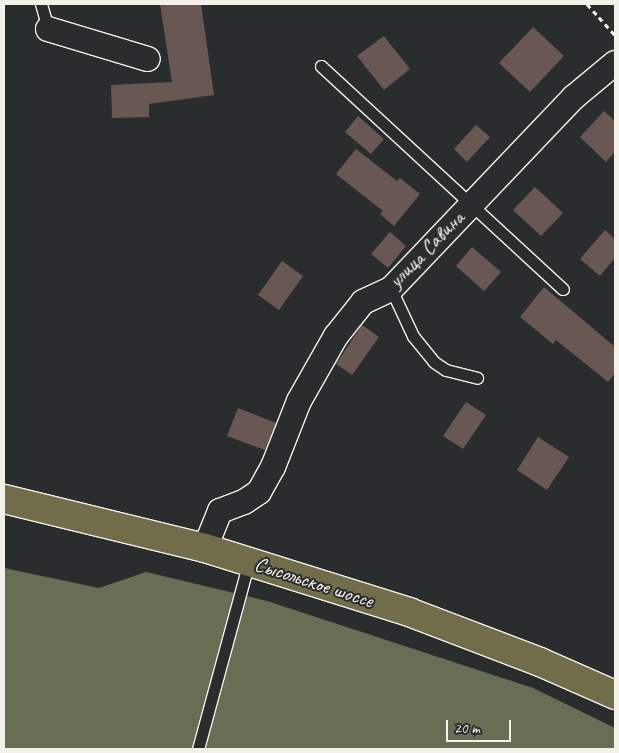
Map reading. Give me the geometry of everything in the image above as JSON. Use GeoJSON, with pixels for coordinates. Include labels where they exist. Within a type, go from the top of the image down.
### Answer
{"type":"FeatureCollection","features":[{"type":"Feature","properties":{"kind":"highway","name":"Сысольское шоссе"},"geometry":{"type":"LineString","coordinates":[[4,498],[205,548],[409,612],[540,662],[615,695]]}},
{"type":"Feature","properties":{"kind":"street"},"geometry":{"type":"LineString","coordinates":[[48,29],[148,59]]}},
{"type":"Feature","properties":{"kind":"street","name":"улица Савина"},"geometry":{"type":"LineString","coordinates":[[205,548],[220,511],[244,502],[259,492],[273,467],[299,401],[336,336],[362,302],[391,289],[469,204],[574,97],[615,64]]}},
{"type":"Feature","properties":{"kind":"lane"},"geometry":{"type":"LineString","coordinates":[[41,4],[48,29]]}},
{"type":"Feature","properties":{"kind":"lane"},"geometry":{"type":"LineString","coordinates":[[321,66],[562,288]]}},
{"type":"Feature","properties":{"kind":"lane"},"geometry":{"type":"LineString","coordinates":[[391,289],[413,336],[434,362],[446,370],[477,378]]}},
{"type":"Feature","properties":{"kind":"lane"},"geometry":{"type":"LineString","coordinates":[[198,749],[249,561]]}},
{"type":"Feature","properties":{"kind":"path"},"geometry":{"type":"LineString","coordinates":[[586,4],[615,35]]}},
{"type":"Feature","properties":{"kind":"green space"},"geometry":{"type":"Polygon","coordinates":[[[4,568],[99,588],[146,572],[267,601],[533,688],[615,728],[615,749],[4,749],[4,568]]]}},
{"type":"Feature","properties":{"kind":"building"},"geometry":{"type":"Polygon","coordinates":[[[160,4],[201,4],[214,95],[149,104],[149,117],[112,118],[111,85],[172,82],[160,4]]]}},
{"type":"Feature","properties":{"kind":"building"},"geometry":{"type":"Polygon","coordinates":[[[533,27],[564,56],[530,92],[499,63],[533,27]]]}},
{"type":"Feature","properties":{"kind":"building"},"geometry":{"type":"Polygon","coordinates":[[[384,36],[410,69],[384,90],[357,56],[384,36]]]}},
{"type":"Feature","properties":{"kind":"building"},"geometry":{"type":"Polygon","coordinates":[[[604,111],[615,121],[615,152],[606,162],[580,137],[604,111]]]}},
{"type":"Feature","properties":{"kind":"building"},"geometry":{"type":"Polygon","coordinates":[[[358,116],[384,139],[371,154],[345,132],[358,116]]]}},
{"type":"Feature","properties":{"kind":"building"},"geometry":{"type":"Polygon","coordinates":[[[476,125],[490,137],[467,162],[454,149],[476,125]]]}},
{"type":"Feature","properties":{"kind":"building"},"geometry":{"type":"Polygon","coordinates":[[[356,149],[397,181],[400,178],[420,194],[394,226],[380,214],[383,211],[336,174],[356,149]]]}},
{"type":"Feature","properties":{"kind":"building"},"geometry":{"type":"Polygon","coordinates":[[[535,187],[563,213],[541,236],[513,210],[535,187]]]}},
{"type":"Feature","properties":{"kind":"building"},"geometry":{"type":"Polygon","coordinates":[[[605,230],[615,239],[615,258],[600,276],[580,259],[605,230]]]}},
{"type":"Feature","properties":{"kind":"building"},"geometry":{"type":"Polygon","coordinates":[[[390,232],[406,246],[388,268],[371,254],[390,232]]]}},
{"type":"Feature","properties":{"kind":"building"},"geometry":{"type":"Polygon","coordinates":[[[472,247],[501,272],[484,291],[456,266],[472,247]]]}},
{"type":"Feature","properties":{"kind":"building"},"geometry":{"type":"Polygon","coordinates":[[[282,261],[303,276],[279,310],[258,295],[282,261]]]}},
{"type":"Feature","properties":{"kind":"building"},"geometry":{"type":"Polygon","coordinates":[[[544,287],[615,347],[615,373],[608,382],[556,340],[553,344],[520,317],[544,287]]]}},
{"type":"Feature","properties":{"kind":"building"},"geometry":{"type":"Polygon","coordinates":[[[362,325],[379,337],[352,375],[336,364],[362,325]]]}},
{"type":"Feature","properties":{"kind":"building"},"geometry":{"type":"Polygon","coordinates":[[[466,402],[486,415],[463,449],[443,436],[466,402]]]}},
{"type":"Feature","properties":{"kind":"building"},"geometry":{"type":"Polygon","coordinates":[[[238,408],[276,423],[265,450],[227,436],[238,408]]]}},
{"type":"Feature","properties":{"kind":"building"},"geometry":{"type":"Polygon","coordinates":[[[538,437],[569,457],[547,490],[517,470],[538,437]]]}}]}
